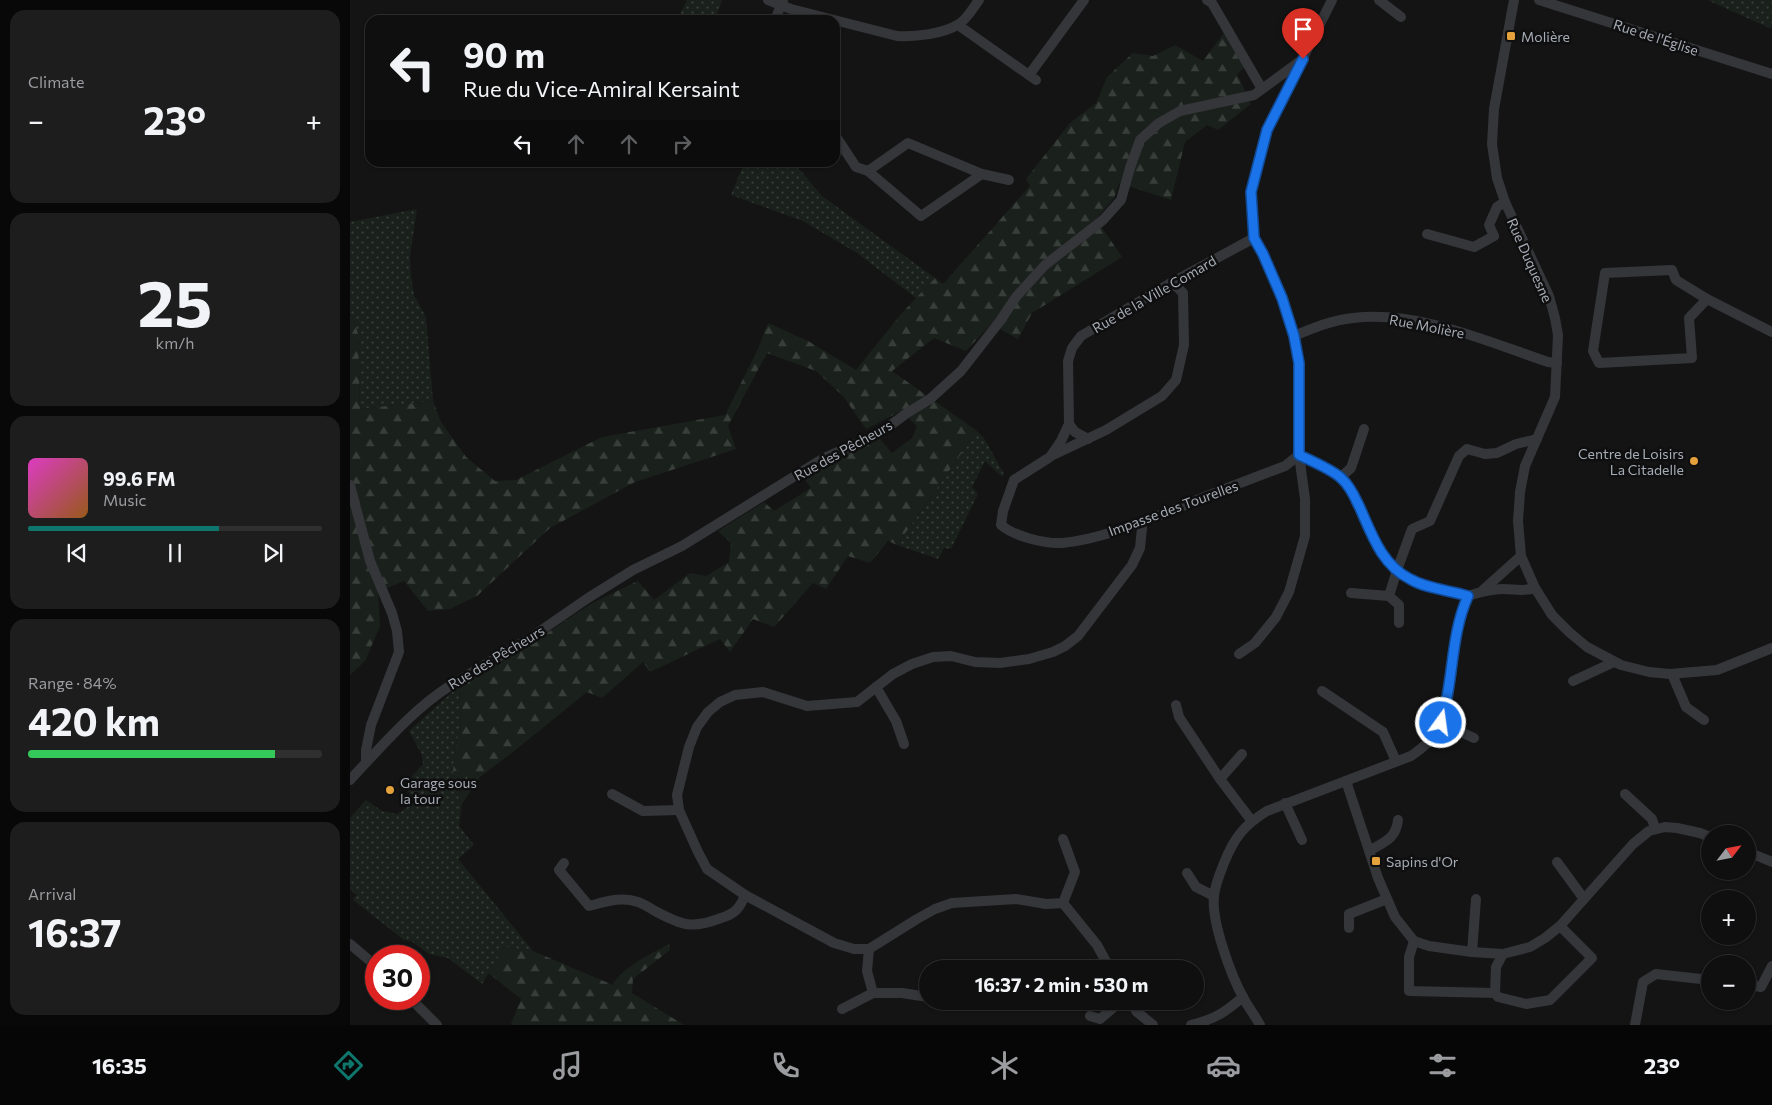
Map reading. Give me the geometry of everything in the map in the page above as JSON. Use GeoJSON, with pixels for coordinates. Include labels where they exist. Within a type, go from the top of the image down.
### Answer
{"type":"FeatureCollection","features":[{"type":"Feature","properties":{"kind":"street"},"geometry":{"type":"LineString","coordinates":[[768,0],[782,2],[791,9],[815,15]]}},
{"type":"Feature","properties":{"kind":"street"},"geometry":{"type":"LineString","coordinates":[[840,21],[897,36],[909,37],[930,34],[958,25],[965,19],[979,0]]}},
{"type":"Feature","properties":{"kind":"street"},"geometry":{"type":"LineString","coordinates":[[958,25],[1032,77],[1084,0]]}},
{"type":"Feature","properties":{"kind":"street"},"geometry":{"type":"LineString","coordinates":[[1207,0],[1212,3],[1262,89]]}},
{"type":"Feature","properties":{"kind":"street"},"geometry":{"type":"LineString","coordinates":[[1239,654],[1255,643],[1276,617],[1289,592],[1305,536],[1305,499],[1299,455],[1299,363],[1294,336],[1282,298],[1254,238],[1251,192],[1267,130],[1332,0]]}},
{"type":"Feature","properties":{"kind":"street"},"geometry":{"type":"LineString","coordinates":[[1379,0],[1401,17]]}},
{"type":"Feature","properties":{"kind":"street","name":"Rue Duquesne"},"geometry":{"type":"LineString","coordinates":[[1514,0],[1494,109],[1492,144],[1497,178],[1505,202],[1549,296],[1558,335],[1555,397],[1525,466],[1520,492],[1518,521],[1521,556],[1535,588],[1552,615],[1587,648],[1614,662],[1649,672],[1672,674],[1717,670],[1772,648]]}},
{"type":"Feature","properties":{"kind":"street","name":"Rue de l'Église"},"geometry":{"type":"LineString","coordinates":[[1539,0],[1772,74]]}},
{"type":"Feature","properties":{"kind":"street"},"geometry":{"type":"LineString","coordinates":[[777,15],[782,2]]}},
{"type":"Feature","properties":{"kind":"street","name":"Rue des Pêcheurs"},"geometry":{"type":"LineString","coordinates":[[350,780],[408,719],[438,693],[530,638],[588,598],[634,570],[682,546],[824,458],[880,433],[930,399],[961,370],[1000,321],[1016,297],[1045,265],[1103,220],[1120,200],[1140,140],[1158,123],[1180,111],[1254,95],[1303,59]]}},
{"type":"Feature","properties":{"kind":"street"},"geometry":{"type":"LineString","coordinates":[[840,143],[856,167],[868,171],[921,216],[982,174]]}},
{"type":"Feature","properties":{"kind":"street"},"geometry":{"type":"LineString","coordinates":[[868,171],[908,143],[982,174],[1009,180]]}},
{"type":"Feature","properties":{"kind":"street","name":"Rue Duquesne"},"geometry":{"type":"LineString","coordinates":[[1427,234],[1474,247],[1494,236],[1489,226],[1497,207],[1505,202]]}},
{"type":"Feature","properties":{"kind":"street","name":"Rue de la Ville Comard"},"geometry":{"type":"LineString","coordinates":[[1014,480],[1050,457],[1062,441],[1069,424],[1068,361],[1072,348],[1081,336],[1169,284],[1254,238]]}},
{"type":"Feature","properties":{"kind":"street"},"geometry":{"type":"LineString","coordinates":[[1050,457],[1075,443],[1106,430],[1162,396],[1176,380],[1184,345],[1183,293],[1188,280],[1201,266]]}},
{"type":"Feature","properties":{"kind":"street"},"geometry":{"type":"LineString","coordinates":[[1708,299],[1689,318],[1692,358],[1599,363],[1593,351],[1605,273],[1672,270],[1676,280],[1772,332]]}},
{"type":"Feature","properties":{"kind":"street"},"geometry":{"type":"LineString","coordinates":[[1169,284],[1177,287],[1183,293]]}},
{"type":"Feature","properties":{"kind":"street","name":"Rue Molière"},"geometry":{"type":"LineString","coordinates":[[1294,336],[1331,322],[1353,318],[1394,318],[1467,334],[1539,359],[1557,363]]}},
{"type":"Feature","properties":{"kind":"street"},"geometry":{"type":"LineString","coordinates":[[1069,424],[1075,432],[1088,439]]}},
{"type":"Feature","properties":{"kind":"street"},"geometry":{"type":"LineString","coordinates":[[1341,477],[1351,468],[1364,429]]}},
{"type":"Feature","properties":{"kind":"street"},"geometry":{"type":"LineString","coordinates":[[1389,596],[1396,570],[1412,529],[1430,521],[1463,452],[1497,453],[1516,444],[1537,439]]}},
{"type":"Feature","properties":{"kind":"street"},"geometry":{"type":"LineString","coordinates":[[1299,455],[1341,477],[1352,490],[1377,547],[1396,570],[1409,579],[1468,596],[1483,590],[1527,590],[1535,588]]}},
{"type":"Feature","properties":{"kind":"street","name":"Impasse des Tourelles"},"geometry":{"type":"LineString","coordinates":[[1014,480],[1003,511],[1002,525],[1010,532],[1048,543],[1062,543],[1109,533],[1140,522],[1284,466],[1299,455]]}},
{"type":"Feature","properties":{"kind":"street"},"geometry":{"type":"LineString","coordinates":[[350,485],[370,562],[392,613],[397,631],[399,652],[371,725],[366,750],[366,762]]}},
{"type":"Feature","properties":{"kind":"street"},"geometry":{"type":"LineString","coordinates":[[1063,903],[1046,904],[1016,899],[952,903],[935,909],[917,919],[869,950],[854,949],[834,943],[745,895],[707,869],[679,810],[677,795],[689,747],[697,727],[708,712],[720,702],[736,695],[764,692],[807,706],[857,702],[893,674],[912,664],[933,657],[951,656],[975,662],[1000,664],[1029,659],[1066,646],[1078,636],[1132,565],[1140,548],[1142,528],[1140,522]]}},
{"type":"Feature","properties":{"kind":"street"},"geometry":{"type":"LineString","coordinates":[[1483,590],[1521,556]]}},
{"type":"Feature","properties":{"kind":"street"},"geometry":{"type":"LineString","coordinates":[[1351,593],[1389,596],[1399,605],[1399,623]]}},
{"type":"Feature","properties":{"kind":"street"},"geometry":{"type":"LineString","coordinates":[[1260,1025],[1243,998],[1218,929],[1214,896],[1219,874],[1228,853],[1237,835],[1251,820],[1267,811],[1411,756],[1423,748],[1433,737],[1441,723],[1446,706],[1459,621],[1468,596]]}},
{"type":"Feature","properties":{"kind":"street"},"geometry":{"type":"LineString","coordinates":[[1573,680],[1614,662]]}},
{"type":"Feature","properties":{"kind":"street"},"geometry":{"type":"LineString","coordinates":[[1672,674],[1686,707],[1704,720]]}},
{"type":"Feature","properties":{"kind":"street"},"geometry":{"type":"LineString","coordinates":[[876,687],[896,721],[904,744]]}},
{"type":"Feature","properties":{"kind":"street"},"geometry":{"type":"LineString","coordinates":[[1322,691],[1383,732],[1396,761]]}},
{"type":"Feature","properties":{"kind":"street"},"geometry":{"type":"LineString","coordinates":[[1176,705],[1179,717],[1220,779],[1251,820]]}},
{"type":"Feature","properties":{"kind":"street"},"geometry":{"type":"LineString","coordinates":[[1441,723],[1474,738]]}},
{"type":"Feature","properties":{"kind":"street"},"geometry":{"type":"LineString","coordinates":[[1220,779],[1242,754]]}},
{"type":"Feature","properties":{"kind":"street"},"geometry":{"type":"LineString","coordinates":[[1346,781],[1369,851],[1395,917],[1414,941],[1429,946],[1503,954],[1530,947],[1560,926],[1633,844],[1649,831],[1655,828],[1677,828],[1701,833]]}},
{"type":"Feature","properties":{"kind":"street"},"geometry":{"type":"LineString","coordinates":[[612,794],[643,811],[679,810]]}},
{"type":"Feature","properties":{"kind":"street"},"geometry":{"type":"LineString","coordinates":[[1625,794],[1652,819],[1655,828]]}},
{"type":"Feature","properties":{"kind":"street"},"geometry":{"type":"LineString","coordinates":[[1285,803],[1302,840]]}},
{"type":"Feature","properties":{"kind":"street"},"geometry":{"type":"LineString","coordinates":[[1369,851],[1388,840],[1397,831],[1398,820]]}},
{"type":"Feature","properties":{"kind":"street"},"geometry":{"type":"LineString","coordinates":[[1063,839],[1074,872],[1063,903]]}},
{"type":"Feature","properties":{"kind":"street"},"geometry":{"type":"LineString","coordinates":[[1756,855],[1772,862]]}},
{"type":"Feature","properties":{"kind":"street"},"geometry":{"type":"LineString","coordinates":[[564,862],[559,870],[589,906],[619,898],[638,902],[686,926],[705,924],[726,917],[738,909],[745,895]]}},
{"type":"Feature","properties":{"kind":"street"},"geometry":{"type":"LineString","coordinates":[[1557,862],[1584,899]]}},
{"type":"Feature","properties":{"kind":"street"},"geometry":{"type":"LineString","coordinates":[[1187,873],[1196,887],[1214,896]]}},
{"type":"Feature","properties":{"kind":"street"},"geometry":{"type":"LineString","coordinates":[[1349,928],[1349,914],[1387,899]]}},
{"type":"Feature","properties":{"kind":"street"},"geometry":{"type":"LineString","coordinates":[[1472,952],[1476,899]]}},
{"type":"Feature","properties":{"kind":"street"},"geometry":{"type":"LineString","coordinates":[[1063,903],[1096,945],[1105,960]]}},
{"type":"Feature","properties":{"kind":"street"},"geometry":{"type":"LineString","coordinates":[[1503,954],[1496,967],[1495,993],[1498,997],[1526,1004],[1550,1000],[1592,958],[1560,926]]}},
{"type":"Feature","properties":{"kind":"street"},"geometry":{"type":"LineString","coordinates":[[1414,941],[1409,957],[1409,991],[1495,993]]}},
{"type":"Feature","properties":{"kind":"street"},"geometry":{"type":"LineString","coordinates":[[350,944],[365,957]]}},
{"type":"Feature","properties":{"kind":"street"},"geometry":{"type":"LineString","coordinates":[[869,950],[867,971],[873,993]]}},
{"type":"Feature","properties":{"kind":"street"},"geometry":{"type":"LineString","coordinates":[[1756,986],[1761,987],[1772,966]]}},
{"type":"Feature","properties":{"kind":"street"},"geometry":{"type":"LineString","coordinates":[[1635,1025],[1643,982],[1656,974],[1701,979]]}},
{"type":"Feature","properties":{"kind":"street"},"geometry":{"type":"LineString","coordinates":[[842,1009],[873,993],[902,993],[919,996]]}},
{"type":"Feature","properties":{"kind":"street"},"geometry":{"type":"LineString","coordinates":[[1191,1025],[1223,1014],[1243,998]]}},
{"type":"Feature","properties":{"kind":"street"},"geometry":{"type":"LineString","coordinates":[[422,1010],[437,1025]]}},
{"type":"Feature","properties":{"kind":"street"},"geometry":{"type":"LineString","coordinates":[[1090,1016],[1100,1019],[1110,1010]]}},
{"type":"Feature","properties":{"kind":"street"},"geometry":{"type":"LineString","coordinates":[[1137,1010],[1152,1025]]}},
{"type":"Feature","properties":{"kind":"green space"},"geometry":{"type":"Polygon","coordinates":[[[687,0],[722,0],[717,15],[680,15],[687,0]]]}},
{"type":"Feature","properties":{"kind":"green space"},"geometry":{"type":"Polygon","coordinates":[[[1707,0],[1772,0],[1772,29],[1707,0]]]}},
{"type":"Feature","properties":{"kind":"green space"},"geometry":{"type":"Polygon","coordinates":[[[1224,33],[1244,68],[1237,74],[1251,104],[1218,130],[1207,125],[1185,142],[1171,200],[1119,183],[1114,198],[1096,219],[1122,257],[1032,313],[1018,339],[991,324],[966,351],[934,338],[892,371],[977,431],[897,545],[888,541],[870,563],[848,556],[826,589],[813,583],[774,627],[753,619],[730,652],[720,639],[650,672],[643,662],[602,698],[587,692],[480,777],[462,804],[452,781],[455,751],[461,722],[459,686],[523,649],[592,603],[638,581],[654,600],[690,573],[706,576],[729,562],[731,543],[718,531],[764,502],[774,511],[811,488],[802,476],[846,453],[880,439],[892,453],[912,438],[917,426],[901,411],[866,429],[843,396],[816,371],[767,353],[728,426],[736,449],[635,482],[550,528],[477,596],[450,609],[428,611],[404,581],[378,592],[380,626],[365,661],[350,675],[350,311],[358,333],[360,409],[433,401],[441,422],[466,457],[495,481],[516,480],[602,437],[725,415],[758,349],[768,323],[808,341],[856,370],[901,314],[935,278],[943,284],[1030,186],[1026,179],[1070,123],[1096,103],[1107,77],[1133,53],[1153,56],[1175,45],[1203,61],[1224,33]]]}},
{"type":"Feature","properties":{"kind":"green space"},"geometry":{"type":"Polygon","coordinates":[[[742,167],[797,167],[822,196],[935,278],[916,298],[857,253],[803,221],[731,195],[742,167]]]}},
{"type":"Feature","properties":{"kind":"green space"},"geometry":{"type":"Polygon","coordinates":[[[417,209],[410,256],[411,276],[414,295],[426,317],[433,401],[360,409],[358,333],[350,311],[350,222],[417,209]]]}},
{"type":"Feature","properties":{"kind":"green space"},"geometry":{"type":"Polygon","coordinates":[[[977,431],[984,438],[1004,474],[1002,477],[985,461],[972,487],[978,494],[951,549],[944,548],[938,559],[897,545],[977,431]]]}},
{"type":"Feature","properties":{"kind":"green space"},"geometry":{"type":"Polygon","coordinates":[[[459,686],[461,722],[455,751],[452,781],[462,804],[459,826],[474,845],[458,859],[533,951],[504,947],[482,984],[448,958],[430,954],[430,945],[417,945],[411,941],[404,940],[353,900],[357,895],[350,890],[350,818],[366,800],[382,811],[397,814],[415,802],[404,785],[423,764],[422,755],[409,731],[459,686]]]}},
{"type":"Feature","properties":{"kind":"green space"},"geometry":{"type":"Polygon","coordinates":[[[669,944],[670,950],[633,979],[632,993],[684,1025],[513,1025],[511,1024],[521,999],[488,973],[504,947],[533,951],[613,985],[622,973],[630,967],[669,944]]]}},
{"type":"Feature","properties":{"kind":"place","name":"Molière"},"geometry":{"type":"Point","coordinates":[1511,36]}},
{"type":"Feature","properties":{"kind":"place","name":"Centre de Loisirs La Citadelle"},"geometry":{"type":"Point","coordinates":[1694,461]}},
{"type":"Feature","properties":{"kind":"place","name":"Garage sous la tour"},"geometry":{"type":"Point","coordinates":[390,790]}},
{"type":"Feature","properties":{"kind":"place","name":"Sapins d'Or"},"geometry":{"type":"Point","coordinates":[1376,861]}},
{"type":"Feature","properties":{"kind":"route"},"geometry":{"type":"LineString","coordinates":[[1303,59],[1267,130],[1251,192],[1254,238],[1282,298],[1294,336],[1299,363],[1299,455],[1341,477],[1352,490],[1377,547],[1396,570],[1409,579],[1425,585],[1468,596],[1461,612],[1457,629],[1446,706],[1441,723]]}}]}
